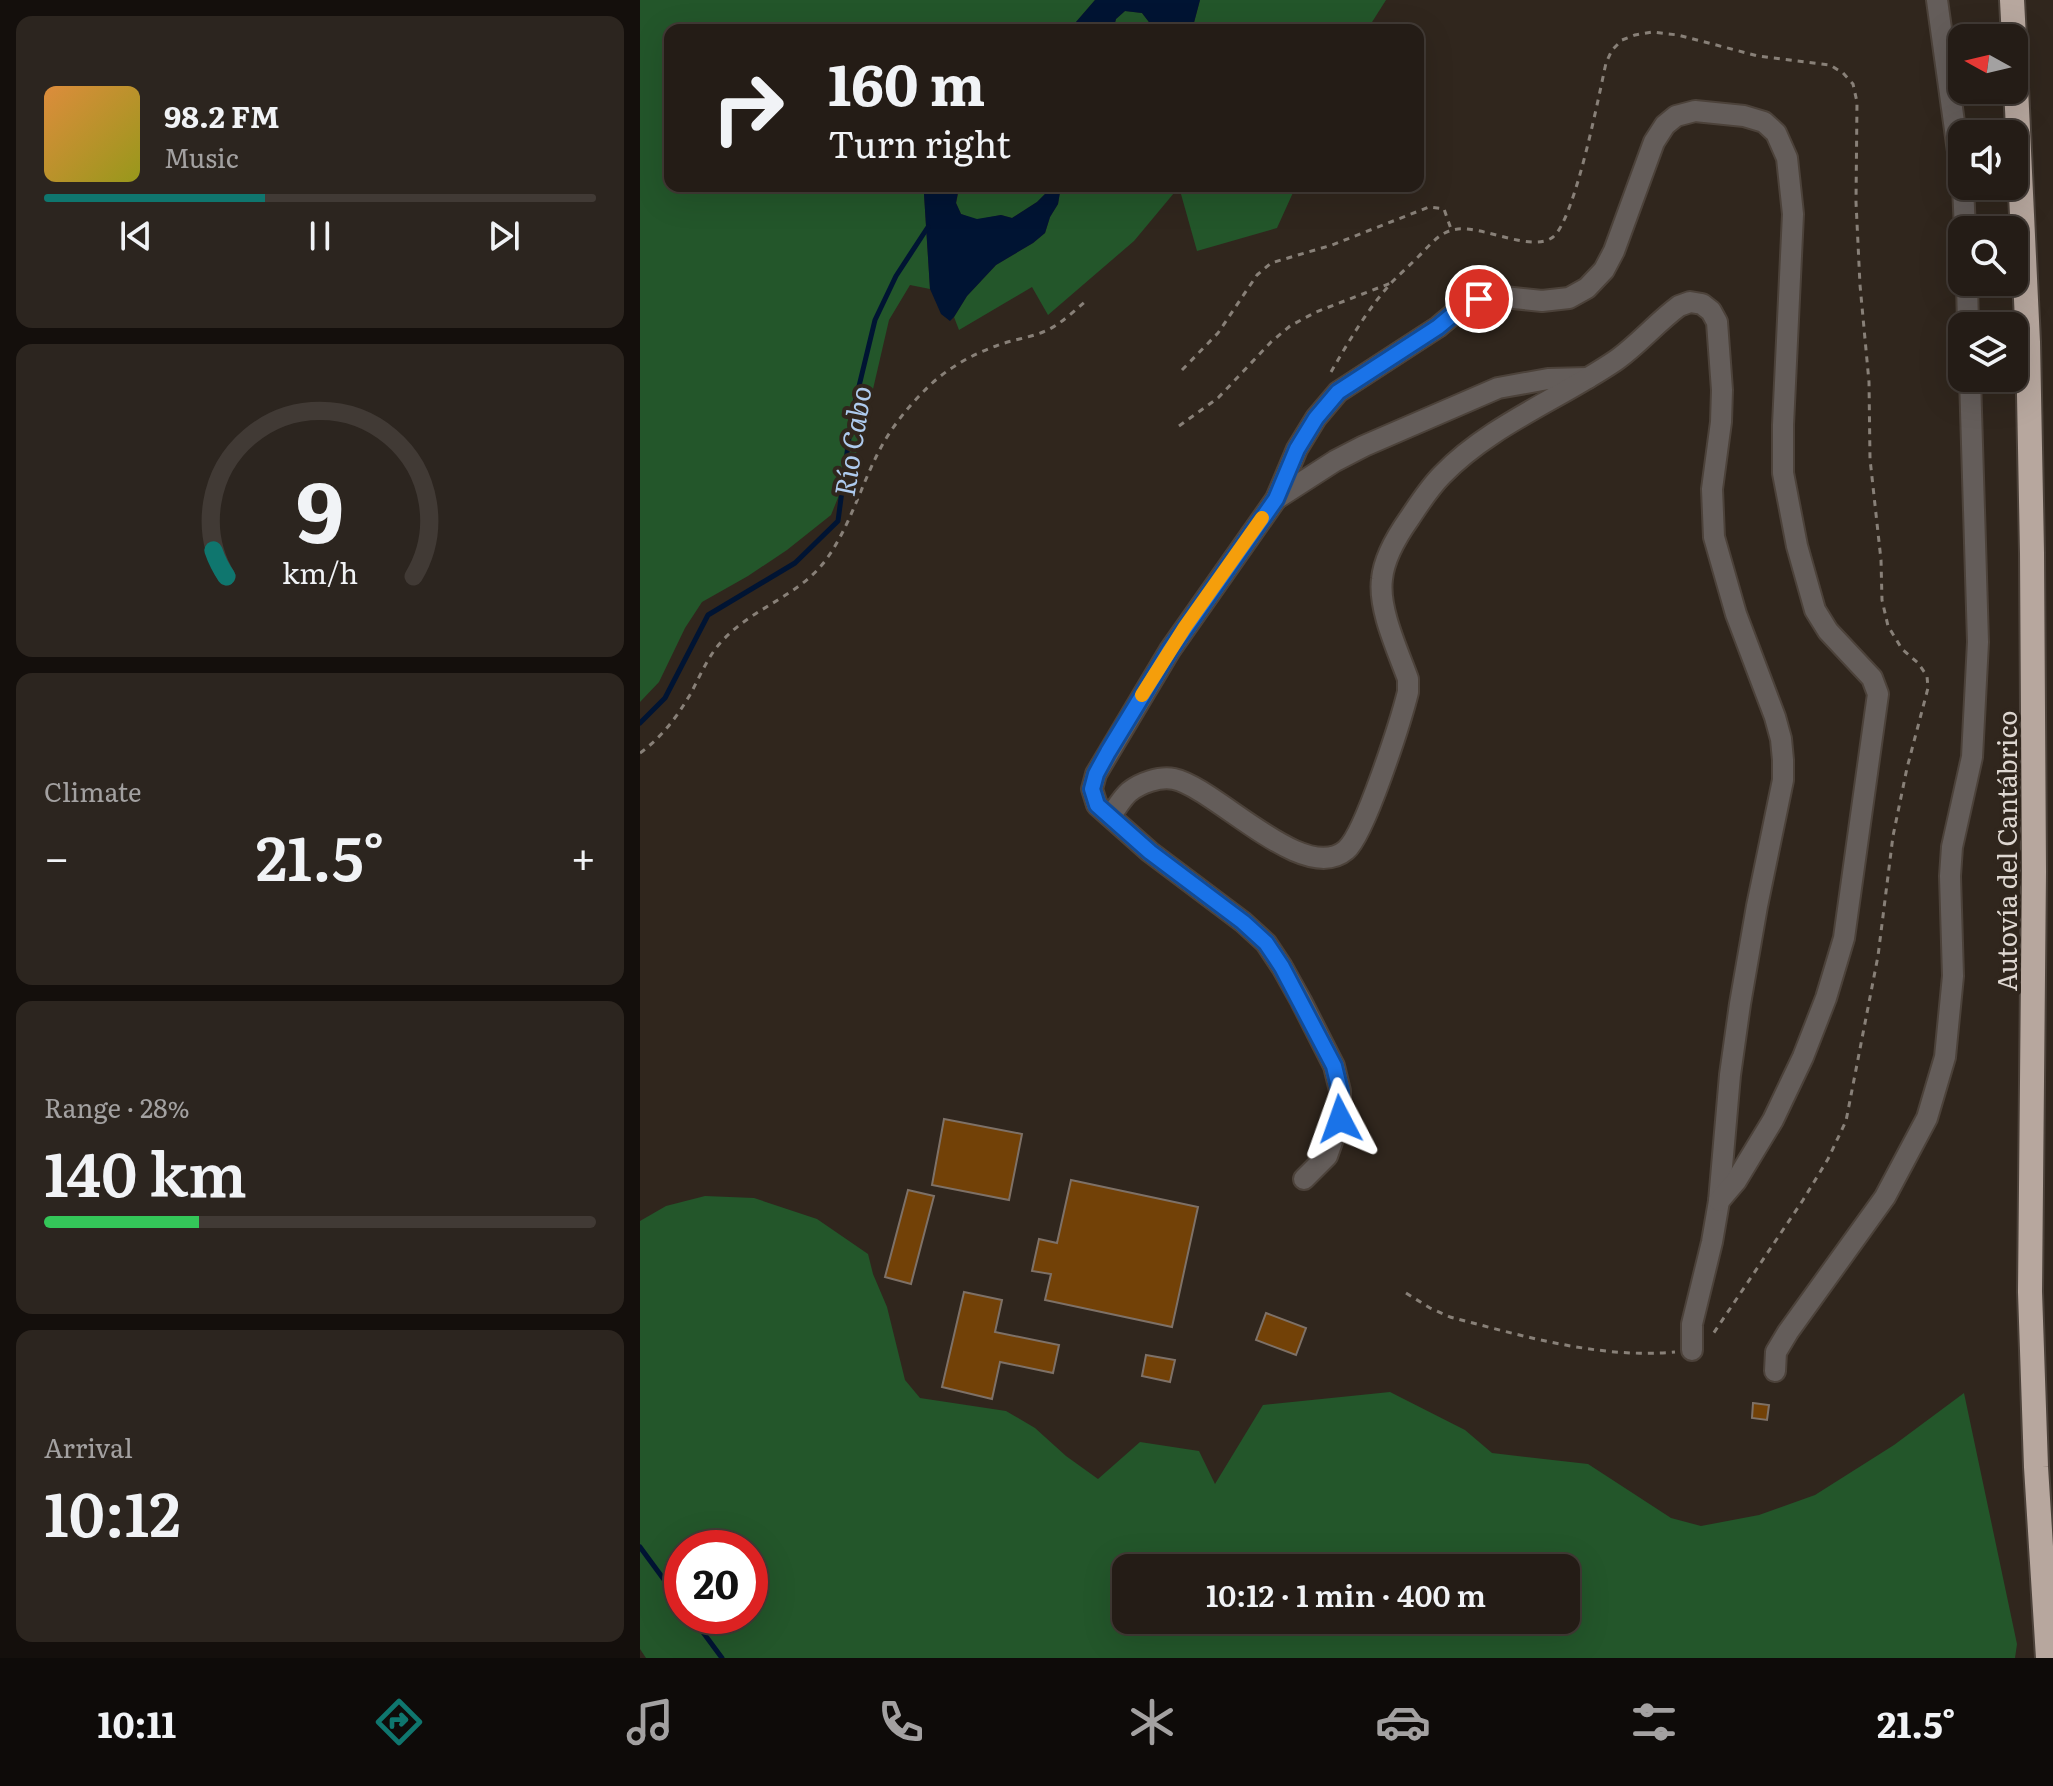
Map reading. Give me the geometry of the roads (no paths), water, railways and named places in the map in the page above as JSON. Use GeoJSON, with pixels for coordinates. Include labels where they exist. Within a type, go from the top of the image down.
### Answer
{"type":"FeatureCollection","features":[{"type":"Feature","properties":{"kind":"highway"},"geometry":{"type":"LineString","coordinates":[[2012,0],[2013,24]]}},
{"type":"Feature","properties":{"kind":"highway","name":"Autovía del Cantábrico"},"geometry":{"type":"LineString","coordinates":[[2017,104],[2028,342],[2033,598],[2030,1292],[2036,1467],[2048,1658]]}},
{"type":"Feature","properties":{"kind":"lane"},"geometry":{"type":"LineString","coordinates":[[1937,0],[1954,120]]}},
{"type":"Feature","properties":{"kind":"lane"},"geometry":{"type":"LineString","coordinates":[[1304,1179],[1327,1156],[1340,1119],[1340,1091],[1334,1066],[1301,1001],[1266,943],[1150,852],[1097,805],[1092,789],[1096,774],[1170,650],[1276,499],[1297,449],[1316,418],[1338,392],[1438,327],[1463,306],[1479,299],[1504,297],[1542,301],[1569,298],[1587,288],[1604,270],[1614,251],[1654,142],[1665,125],[1676,116],[1695,111],[1744,116],[1764,122],[1776,133],[1787,158],[1793,214],[1783,473],[1797,546],[1815,610],[1828,631],[1872,678],[1878,694],[1844,938],[1826,998],[1803,1057],[1773,1120],[1736,1181],[1719,1201]]}},
{"type":"Feature","properties":{"kind":"lane"},"geometry":{"type":"LineString","coordinates":[[1110,816],[1128,793],[1143,784],[1174,779],[1195,787],[1284,846],[1320,858],[1344,852],[1353,843],[1365,817],[1408,692],[1408,679],[1381,595],[1385,564],[1399,533],[1419,503],[1442,475],[1474,447],[1617,360],[1679,306],[1690,302],[1702,304],[1711,311],[1717,322],[1722,390],[1712,489],[1714,537],[1736,614],[1775,717],[1781,739],[1783,770],[1730,1075],[1719,1201],[1692,1324],[1692,1350]]}},
{"type":"Feature","properties":{"kind":"lane"},"geometry":{"type":"LineString","coordinates":[[1276,499],[1364,446],[1498,388],[1548,379],[1588,378]]}},
{"type":"Feature","properties":{"kind":"lane"},"geometry":{"type":"LineString","coordinates":[[1775,1371],[1776,1352],[1788,1332],[1885,1197],[1927,1118],[1945,1057],[1953,976],[1952,847],[1972,757],[1978,642],[1970,392]]}},
{"type":"Feature","properties":{"kind":"water"},"geometry":{"type":"Polygon","coordinates":[[[1095,0],[1200,0],[1194,24],[1150,24],[1142,13],[1125,11],[1115,24],[1074,24],[1095,0]]]}},
{"type":"Feature","properties":{"kind":"water"},"geometry":{"type":"Polygon","coordinates":[[[958,192],[956,203],[961,214],[977,219],[1001,215],[1012,218],[1047,192],[1060,192],[1045,233],[996,265],[967,296],[950,321],[941,314],[930,289],[924,194],[958,192]]]}},
{"type":"Feature","properties":{"kind":"waterway","name":"Río Cabo"},"geometry":{"type":"LineString","coordinates":[[640,723],[665,698],[708,615],[795,563],[838,521],[852,415],[875,320],[896,276],[928,227]]}},
{"type":"Feature","properties":{"kind":"waterway"},"geometry":{"type":"LineString","coordinates":[[640,1547],[664,1580]]}},
{"type":"Feature","properties":{"kind":"waterway"},"geometry":{"type":"LineString","coordinates":[[704,1634],[722,1658]]}}]}
